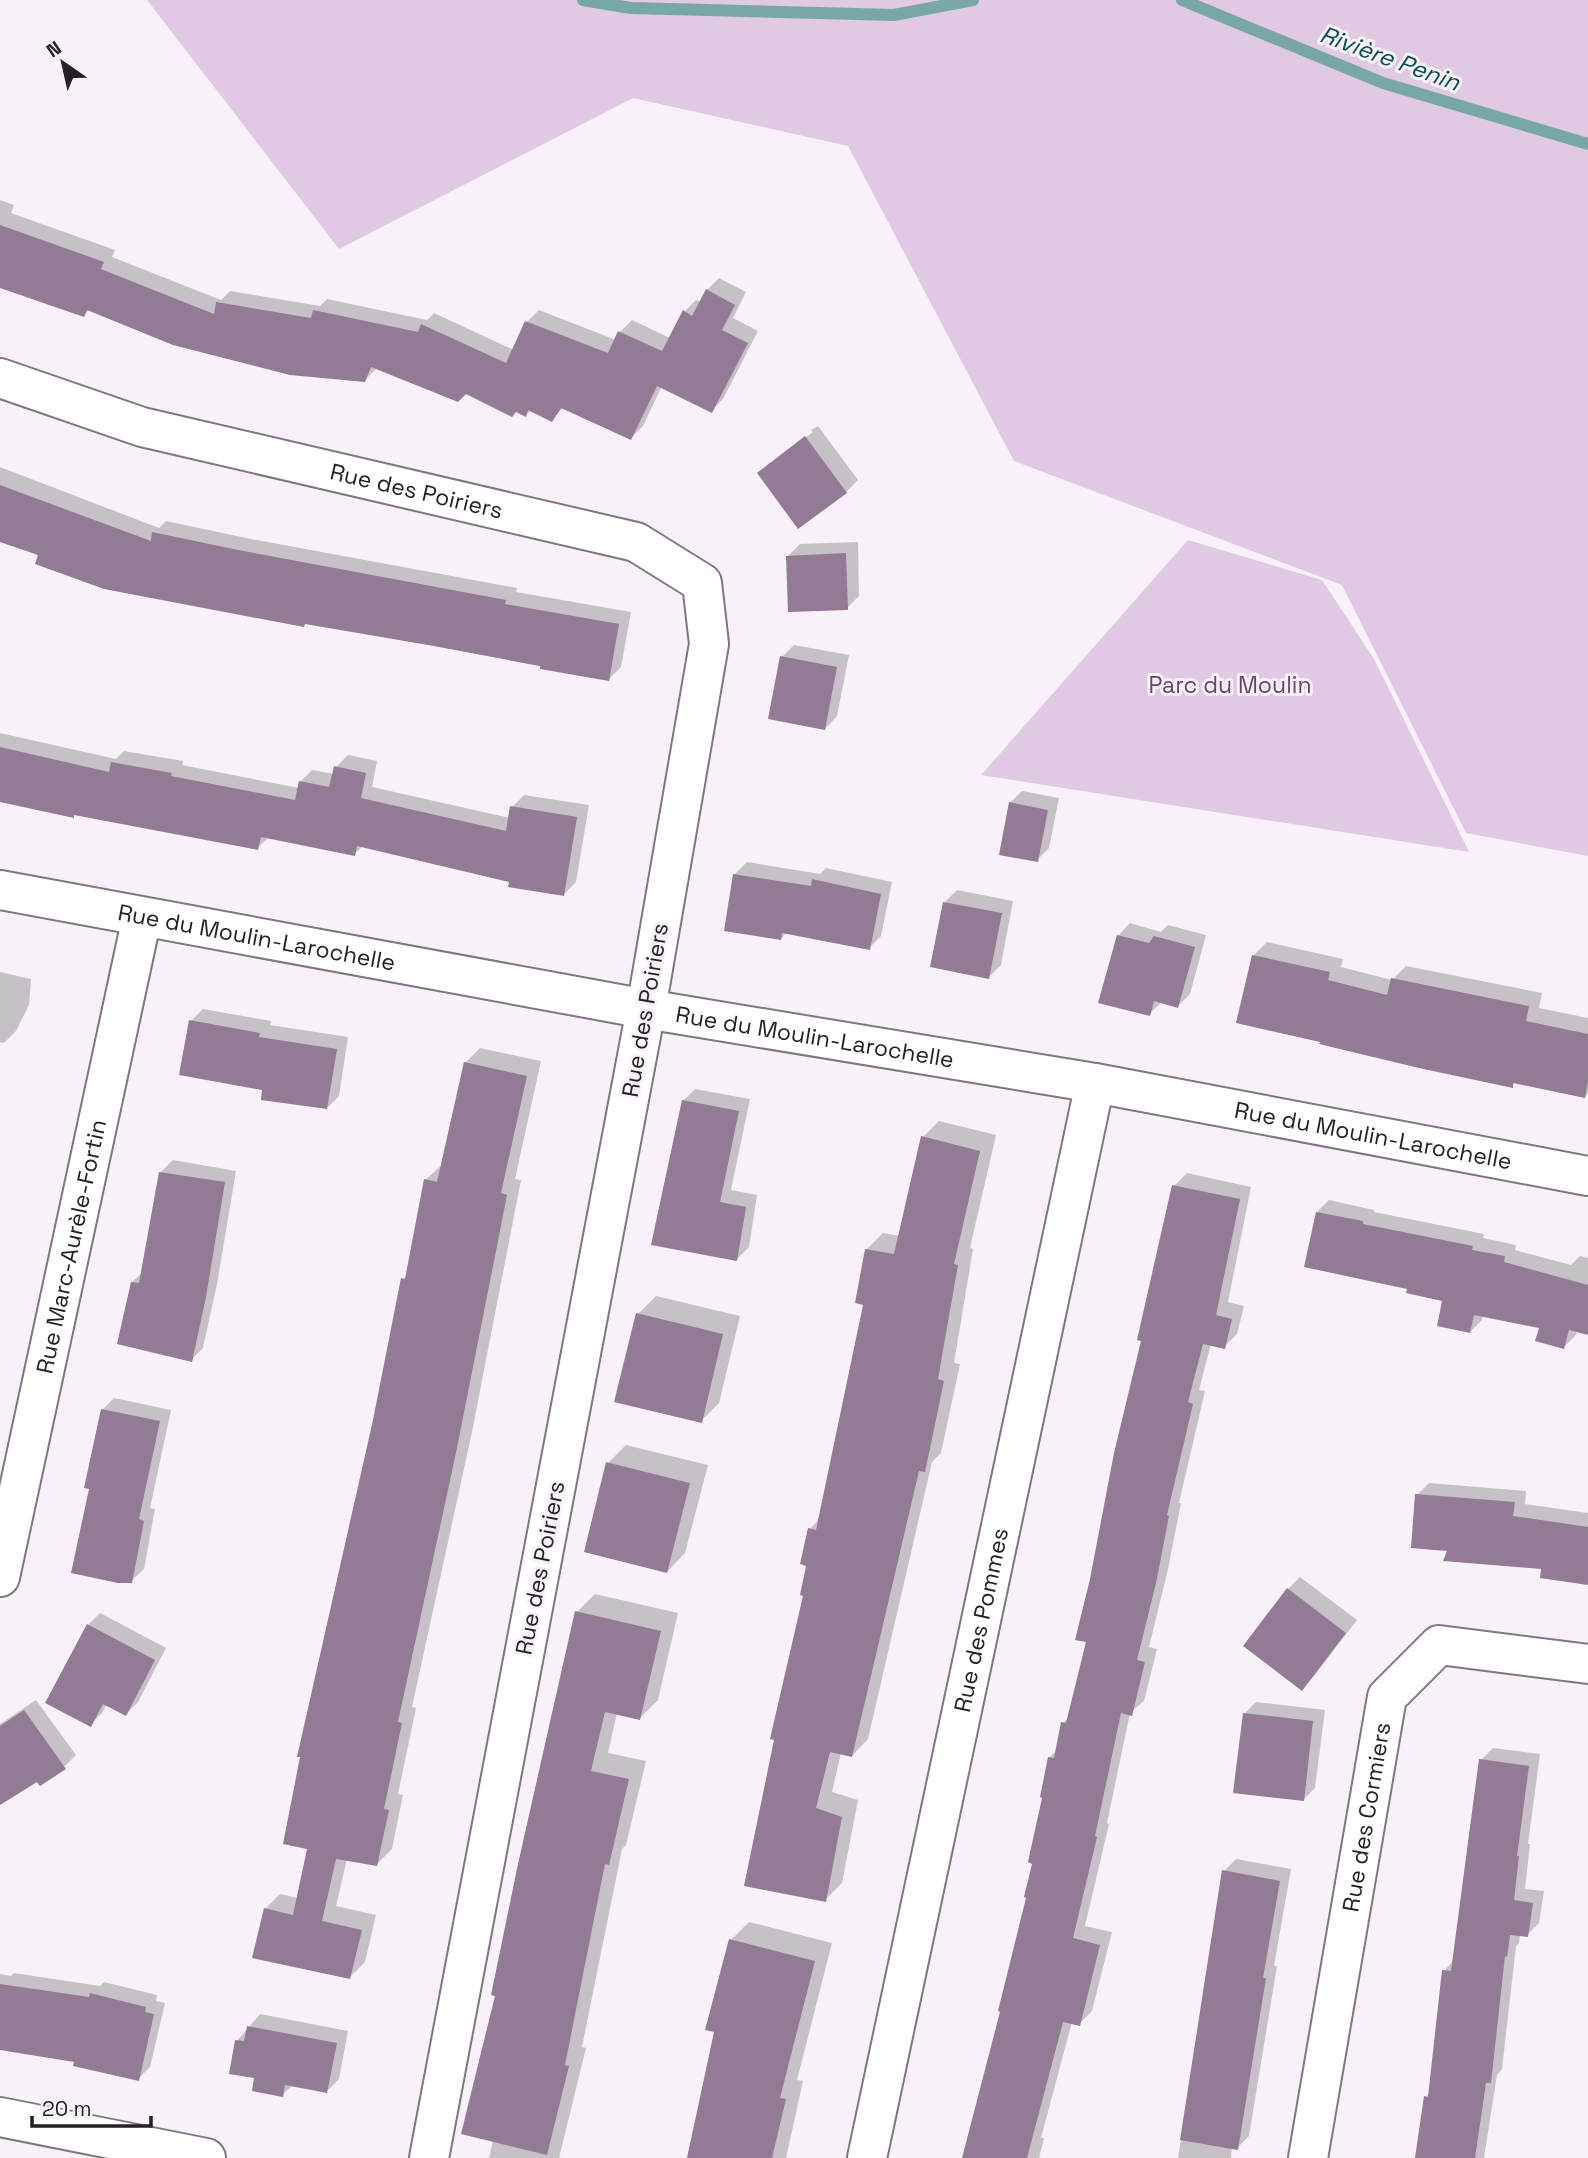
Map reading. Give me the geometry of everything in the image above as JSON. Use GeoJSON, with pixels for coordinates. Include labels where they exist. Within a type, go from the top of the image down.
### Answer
{"type":"FeatureCollection","features":[{"type":"Feature","properties":{"kind":"street","name":"Rue des Poiriers"},"geometry":{"type":"LineString","coordinates":[[0,378],[142,427],[636,542],[702,583],[709,643],[646,1009],[429,2158]]}},
{"type":"Feature","properties":{"kind":"street","name":"Rue du Moulin-Larochelle"},"geometry":{"type":"LineString","coordinates":[[0,890],[646,1009],[1095,1083],[1588,1176]]}},
{"type":"Feature","properties":{"kind":"street","name":"Rue Marc-Aurèle-Fortin"},"geometry":{"type":"LineString","coordinates":[[0,1577],[142,917]]}},
{"type":"Feature","properties":{"kind":"street","name":"Rue des Pommes"},"geometry":{"type":"LineString","coordinates":[[867,2158],[1095,1083]]}},
{"type":"Feature","properties":{"kind":"street","name":"Rue des Cormiers"},"geometry":{"type":"LineString","coordinates":[[1308,2158],[1387,1696],[1439,1645],[1588,1664]]}},
{"type":"Feature","properties":{"kind":"street"},"geometry":{"type":"LineString","coordinates":[[0,2117],[206,2158]]}},
{"type":"Feature","properties":{"kind":"green space"},"geometry":{"type":"Polygon","coordinates":[[[147,0],[1588,0],[1588,856],[1466,833],[1342,585],[1014,461],[848,146],[633,98],[339,249],[147,0]]]}},
{"type":"Feature","properties":{"kind":"green space","name":"Parc du Moulin"},"geometry":{"type":"Polygon","coordinates":[[[1188,540],[1322,580],[1374,659],[1469,852],[981,775],[1188,540]]]}},
{"type":"Feature","properties":{"kind":"building"},"geometry":{"type":"Polygon","coordinates":[[[0,225],[104,262],[101,269],[214,314],[216,302],[311,318],[313,310],[418,332],[421,324],[506,363],[525,321],[608,353],[618,331],[662,351],[683,310],[692,316],[706,289],[735,305],[722,330],[748,343],[712,413],[657,386],[631,440],[561,408],[552,422],[528,410],[526,417],[516,412],[512,417],[466,394],[458,402],[371,367],[365,382],[290,375],[173,345],[87,310],[84,317],[0,288],[0,225]]]}},
{"type":"Feature","properties":{"kind":"building"},"geometry":{"type":"Polygon","coordinates":[[[805,436],[847,493],[798,529],[757,473],[805,436]]]}},
{"type":"Feature","properties":{"kind":"building"},"geometry":{"type":"Polygon","coordinates":[[[0,485],[151,541],[152,532],[506,600],[505,604],[619,624],[609,681],[434,646],[305,624],[304,627],[104,589],[35,564],[38,555],[0,542],[0,485]]]}},
{"type":"Feature","properties":{"kind":"building"},"geometry":{"type":"Polygon","coordinates":[[[846,553],[848,610],[788,612],[786,556],[846,553]]]}},
{"type":"Feature","properties":{"kind":"building"},"geometry":{"type":"Polygon","coordinates":[[[780,656],[837,667],[825,730],[768,719],[780,656]]]}},
{"type":"Feature","properties":{"kind":"building"},"geometry":{"type":"Polygon","coordinates":[[[0,747],[109,772],[111,762],[295,800],[299,781],[329,787],[334,766],[366,773],[361,798],[506,831],[510,806],[577,817],[564,896],[508,887],[509,882],[357,846],[355,856],[261,837],[258,850],[74,815],[74,818],[0,802],[0,747]]]}},
{"type":"Feature","properties":{"kind":"building"},"geometry":{"type":"Polygon","coordinates":[[[1009,802],[1048,810],[1038,862],[999,855],[1009,802]]]}},
{"type":"Feature","properties":{"kind":"building"},"geometry":{"type":"Polygon","coordinates":[[[733,874],[811,886],[812,879],[881,894],[870,950],[782,933],[781,940],[724,931],[733,874]]]}},
{"type":"Feature","properties":{"kind":"building"},"geometry":{"type":"Polygon","coordinates":[[[943,902],[1002,913],[989,979],[930,967],[943,902]]]}},
{"type":"Feature","properties":{"kind":"building"},"geometry":{"type":"Polygon","coordinates":[[[1117,935],[1149,943],[1154,936],[1195,947],[1178,1008],[1154,1001],[1150,1016],[1098,1003],[1117,935]]]}},
{"type":"Feature","properties":{"kind":"building"},"geometry":{"type":"Polygon","coordinates":[[[1252,955],[1330,972],[1328,980],[1387,995],[1391,978],[1529,1006],[1526,1021],[1588,1034],[1588,1081],[1585,1098],[1513,1083],[1513,1088],[1419,1068],[1236,1023],[1252,955]]]}},
{"type":"Feature","properties":{"kind":"building"},"geometry":{"type":"Polygon","coordinates":[[[189,1020],[260,1033],[259,1037],[337,1049],[327,1109],[261,1100],[262,1090],[179,1075],[189,1020]]]}},
{"type":"Feature","properties":{"kind":"building"},"geometry":{"type":"Polygon","coordinates":[[[464,1062],[527,1076],[501,1193],[507,1195],[457,1448],[398,1722],[402,1723],[384,1809],[389,1810],[377,1866],[336,1859],[322,1921],[362,1930],[350,1979],[252,1958],[264,1908],[293,1915],[307,1849],[283,1844],[300,1757],[297,1757],[373,1420],[401,1278],[405,1279],[424,1179],[437,1182],[464,1062]]]}},
{"type":"Feature","properties":{"kind":"building"},"geometry":{"type":"Polygon","coordinates":[[[682,1100],[739,1111],[720,1202],[746,1207],[737,1261],[651,1245],[682,1100]]]}},
{"type":"Feature","properties":{"kind":"building"},"geometry":{"type":"Polygon","coordinates":[[[921,1136],[980,1151],[954,1264],[958,1265],[938,1379],[944,1381],[925,1472],[919,1471],[852,1757],[830,1752],[816,1808],[842,1817],[826,1902],[744,1886],[774,1740],[770,1739],[803,1596],[800,1595],[806,1566],[800,1564],[808,1528],[816,1530],[863,1305],[855,1303],[865,1249],[894,1254],[921,1136]]]}},
{"type":"Feature","properties":{"kind":"building"},"geometry":{"type":"Polygon","coordinates":[[[159,1172],[225,1182],[192,1362],[117,1344],[131,1282],[139,1283],[159,1172]]]}},
{"type":"Feature","properties":{"kind":"building"},"geometry":{"type":"Polygon","coordinates":[[[1172,1185],[1240,1199],[1216,1315],[1232,1319],[1225,1349],[1203,1344],[1188,1402],[1193,1404],[1167,1515],[1169,1516],[1156,1583],[1137,1660],[1145,1662],[1132,1716],[1121,1713],[1095,1836],[1097,1837],[1073,1938],[1100,1945],[1080,2026],[1063,2022],[1027,2158],[962,2158],[1026,1898],[1024,1897],[1032,1864],[1028,1862],[1048,1757],[1054,1758],[1061,1722],[1066,1723],[1086,1642],[1075,1640],[1090,1579],[1114,1453],[1141,1341],[1137,1340],[1172,1185]]]}},
{"type":"Feature","properties":{"kind":"building"},"geometry":{"type":"Polygon","coordinates":[[[1316,1212],[1473,1246],[1472,1250],[1505,1256],[1504,1262],[1588,1285],[1588,1335],[1569,1330],[1564,1349],[1535,1341],[1539,1328],[1474,1315],[1470,1333],[1437,1326],[1442,1301],[1406,1293],[1407,1289],[1304,1267],[1316,1212]]]}},
{"type":"Feature","properties":{"kind":"building"},"geometry":{"type":"Polygon","coordinates":[[[636,1313],[723,1334],[702,1423],[614,1402],[636,1313]]]}},
{"type":"Feature","properties":{"kind":"building"},"geometry":{"type":"Polygon","coordinates":[[[101,1409],[160,1421],[139,1519],[144,1521],[132,1583],[118,1583],[71,1573],[89,1489],[84,1488],[101,1409]]]}},
{"type":"Feature","properties":{"kind":"building"},"geometry":{"type":"Polygon","coordinates":[[[606,1462],[690,1483],[667,1573],[584,1552],[606,1462]]]}},
{"type":"Feature","properties":{"kind":"building"},"geometry":{"type":"Polygon","coordinates":[[[1415,1494],[1515,1502],[1513,1516],[1588,1527],[1588,1585],[1540,1578],[1541,1569],[1443,1561],[1447,1551],[1411,1548],[1415,1494]]]}},
{"type":"Feature","properties":{"kind":"building"},"geometry":{"type":"Polygon","coordinates":[[[1287,1588],[1346,1633],[1302,1691],[1243,1646],[1287,1588]]]}},
{"type":"Feature","properties":{"kind":"building"},"geometry":{"type":"Polygon","coordinates":[[[575,1611],[661,1631],[640,1720],[605,1712],[591,1771],[629,1779],[609,1865],[605,1864],[565,2065],[569,2066],[547,2155],[461,2134],[495,1996],[491,1995],[518,1864],[575,1611]]]}},
{"type":"Feature","properties":{"kind":"building"},"geometry":{"type":"Polygon","coordinates":[[[87,1624],[155,1660],[126,1716],[103,1704],[91,1727],[45,1703],[87,1624]]]}},
{"type":"Feature","properties":{"kind":"building"},"geometry":{"type":"Polygon","coordinates":[[[24,1710],[66,1769],[40,1786],[37,1782],[0,1805],[0,1726],[24,1710]]]}},
{"type":"Feature","properties":{"kind":"building"},"geometry":{"type":"Polygon","coordinates":[[[1243,1713],[1313,1721],[1304,1801],[1233,1793],[1243,1713]]]}},
{"type":"Feature","properties":{"kind":"building"},"geometry":{"type":"Polygon","coordinates":[[[1479,1759],[1529,1766],[1514,1900],[1533,1903],[1528,1937],[1510,1935],[1507,1957],[1505,1956],[1491,2083],[1486,2083],[1475,2158],[1415,2158],[1424,2096],[1428,2097],[1442,1970],[1451,1971],[1479,1759]]]}},
{"type":"Feature","properties":{"kind":"building"},"geometry":{"type":"Polygon","coordinates":[[[1222,1870],[1280,1881],[1238,2150],[1180,2140],[1222,1870]]]}},
{"type":"Feature","properties":{"kind":"building"},"geometry":{"type":"Polygon","coordinates":[[[729,1939],[815,1961],[780,2098],[786,2099],[772,2158],[687,2158],[714,2032],[705,2030],[729,1939]]]}},
{"type":"Feature","properties":{"kind":"building"},"geometry":{"type":"Polygon","coordinates":[[[0,1984],[89,1997],[90,1993],[146,2007],[145,2012],[154,2014],[139,2081],[73,2066],[74,2062],[0,2050],[0,1984]]]}},
{"type":"Feature","properties":{"kind":"building"},"geometry":{"type":"Polygon","coordinates":[[[247,2026],[337,2043],[327,2093],[285,2085],[283,2097],[252,2091],[254,2078],[229,2074],[235,2040],[244,2041],[247,2026]]]}},
{"type":"Feature","properties":{"kind":"waterway","name":"Rivière Penin"},"geometry":{"type":"LineString","coordinates":[[583,0],[631,8],[894,15],[973,0]]}},
{"type":"Feature","properties":{"kind":"waterway","name":"Rivière Penin"},"geometry":{"type":"LineString","coordinates":[[1182,0],[1383,83],[1588,144]]}}]}
